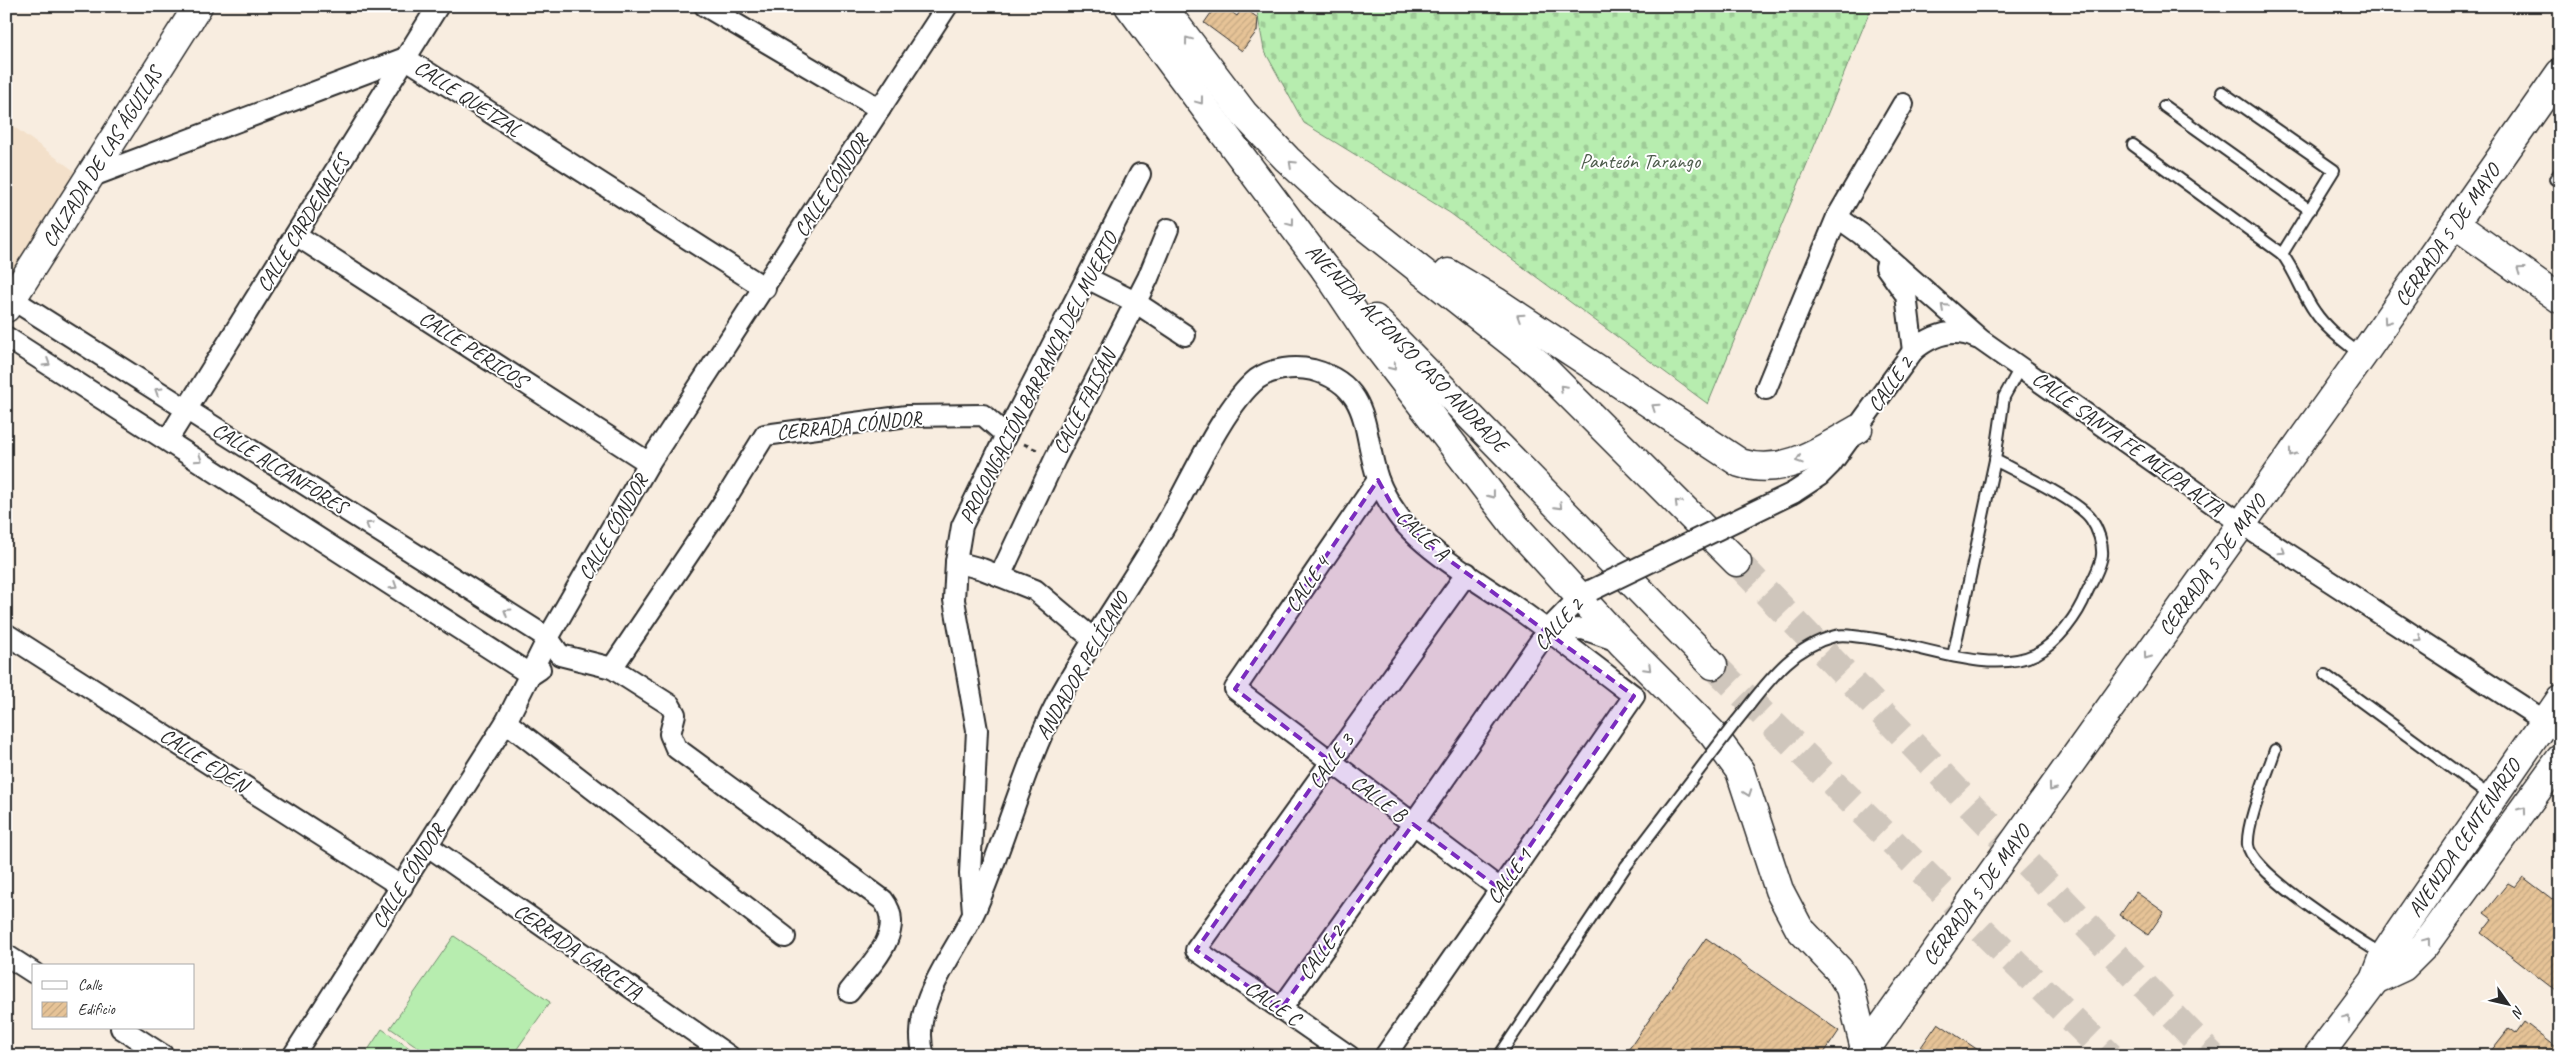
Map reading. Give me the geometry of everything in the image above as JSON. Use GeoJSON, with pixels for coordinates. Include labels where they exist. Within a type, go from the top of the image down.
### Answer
{"type":"FeatureCollection","features":[{"type":"Feature","properties":{"kind":"main road","name":"CALZADA DE LAS ÁGUILAS"},"geometry":{"type":"LineString","coordinates":[[9,303],[198,6]]}},
{"type":"Feature","properties":{"kind":"main road","name":"AVENIDA ALFONSO CASO ANDRADE"},"geometry":{"type":"LineString","coordinates":[[1129,6],[1325,269],[1496,441],[1713,666]]}},
{"type":"Feature","properties":{"kind":"main road"},"geometry":{"type":"LineString","coordinates":[[1162,6],[1244,114],[1338,204],[1540,365],[1737,562]]}},
{"type":"Feature","properties":{"kind":"main road","name":"CERRADA 5 DE MAYO"},"geometry":{"type":"LineString","coordinates":[[1863,1053],[2362,356],[2560,73]]}},
{"type":"Feature","properties":{"kind":"main road"},"geometry":{"type":"LineString","coordinates":[[1338,204],[1495,301],[1740,462],[1764,468],[1786,464],[1807,458],[1858,429]]}},
{"type":"Feature","properties":{"kind":"main road"},"geometry":{"type":"LineString","coordinates":[[2455,224],[2560,299]]}},
{"type":"Feature","properties":{"kind":"main road"},"geometry":{"type":"LineString","coordinates":[[1325,269],[1373,340],[1515,526],[1586,593],[1622,643],[1712,733],[1740,771],[1779,890],[1799,928],[1839,970],[1850,988],[1863,1053]]}},
{"type":"Feature","properties":{"kind":"main road","name":"AVENIDA CENTENARIO"},"geometry":{"type":"LineString","coordinates":[[2322,1053],[2388,968],[2492,798],[2555,717]]}},
{"type":"Feature","properties":{"kind":"main road","name":"AVENIDA CENTENARIO"},"geometry":{"type":"LineString","coordinates":[[2388,968],[2424,946],[2560,759]]}},
{"type":"Feature","properties":{"kind":"street","name":"CALLE CARDENALES"},"geometry":{"type":"LineString","coordinates":[[168,439],[438,6]]}},
{"type":"Feature","properties":{"kind":"street"},"geometry":{"type":"LineString","coordinates":[[705,6],[880,108]]}},
{"type":"Feature","properties":{"kind":"street","name":"CALLE CÓNDOR"},"geometry":{"type":"LineString","coordinates":[[293,1056],[506,722],[548,638],[650,463],[947,6]]}},
{"type":"Feature","properties":{"kind":"street","name":"CALLE QUETZAL"},"geometry":{"type":"LineString","coordinates":[[90,177],[405,58],[765,288]]}},
{"type":"Feature","properties":{"kind":"street"},"geometry":{"type":"LineString","coordinates":[[1766,389],[1837,217],[1903,104]]}},
{"type":"Feature","properties":{"kind":"street","name":"PROLONGACIÓN BARRANCA DEL MUERTO"},"geometry":{"type":"LineString","coordinates":[[973,915],[970,874],[976,730],[954,600],[956,562],[962,526],[1006,435],[1140,174]]}},
{"type":"Feature","properties":{"kind":"street","name":"CALLE SANTA FE MILPA ALTA"},"geometry":{"type":"LineString","coordinates":[[1837,217],[1861,234],[1981,340],[2021,366],[2242,524],[2555,717]]}},
{"type":"Feature","properties":{"kind":"street","name":"CALLE FAISÁN"},"geometry":{"type":"LineString","coordinates":[[1000,576],[1055,459],[1148,278],[1168,229]]}},
{"type":"Feature","properties":{"kind":"street"},"geometry":{"type":"LineString","coordinates":[[1861,234],[1906,295],[1913,351]]}},
{"type":"Feature","properties":{"kind":"street","name":"CALLE PERICOS"},"geometry":{"type":"LineString","coordinates":[[296,235],[650,463]]}},
{"type":"Feature","properties":{"kind":"street"},"geometry":{"type":"LineString","coordinates":[[1087,278],[1135,302],[1185,336]]}},
{"type":"Feature","properties":{"kind":"street","name":"CALLE ALCANFORES"},"geometry":{"type":"LineString","coordinates":[[9,303],[187,410],[548,638]]}},
{"type":"Feature","properties":{"kind":"street","name":"CALLE 2"},"geometry":{"type":"LineString","coordinates":[[1281,1009],[1548,630],[1586,593],[1793,493],[1825,470],[1858,429],[1913,351],[1934,336],[1946,333],[1964,334],[1981,340]]}},
{"type":"Feature","properties":{"kind":"street","name":"CALLE ALCANFORES"},"geometry":{"type":"LineString","coordinates":[[6,337],[168,439],[531,675]]}},
{"type":"Feature","properties":{"kind":"street","name":"CALLE A"},"geometry":{"type":"LineString","coordinates":[[1258,378],[1281,368],[1312,370],[1336,380],[1356,398],[1365,417],[1378,480],[1397,514],[1423,541],[1548,630],[1634,696]]}},
{"type":"Feature","properties":{"kind":"street","name":"ANDADOR PELÍCANO"},"geometry":{"type":"LineString","coordinates":[[924,1056],[921,1048],[922,1016],[940,971],[973,915],[996,861],[1030,759],[1058,700],[1093,639],[1167,522],[1231,408],[1258,378]]}},
{"type":"Feature","properties":{"kind":"street","name":"CERRADA CÓNDOR"},"geometry":{"type":"LineString","coordinates":[[612,668],[723,504],[765,435],[907,416],[983,415],[1006,435]]}},
{"type":"Feature","properties":{"kind":"street","name":"CALLE 4"},"geometry":{"type":"LineString","coordinates":[[1235,689],[1378,480]]}},
{"type":"Feature","properties":{"kind":"street"},"geometry":{"type":"LineString","coordinates":[[956,562],[1000,576],[1035,590],[1093,639]]}},
{"type":"Feature","properties":{"kind":"street","name":"CALLE 3"},"geometry":{"type":"LineString","coordinates":[[1196,950],[1330,761],[1467,573]]}},
{"type":"Feature","properties":{"kind":"street"},"geometry":{"type":"LineString","coordinates":[[1548,630],[1597,632],[1622,643]]}},
{"type":"Feature","properties":{"kind":"street","name":"CALLE EDÉN"},"geometry":{"type":"LineString","coordinates":[[6,634],[402,887]]}},
{"type":"Feature","properties":{"kind":"street"},"geometry":{"type":"LineString","coordinates":[[548,638],[560,656],[612,668],[673,709],[675,720],[670,734],[676,748],[882,900],[888,907],[892,923],[887,940],[849,992]]}},
{"type":"Feature","properties":{"kind":"street"},"geometry":{"type":"LineString","coordinates":[[531,675],[560,656]]}},
{"type":"Feature","properties":{"kind":"street","name":"CALLE B"},"geometry":{"type":"LineString","coordinates":[[1235,689],[1500,889]]}},
{"type":"Feature","properties":{"kind":"street","name":"CALLE 1"},"geometry":{"type":"LineString","coordinates":[[1385,1056],[1634,696]]}},
{"type":"Feature","properties":{"kind":"street"},"geometry":{"type":"LineString","coordinates":[[506,722],[785,937]]}},
{"type":"Feature","properties":{"kind":"street","name":"CERRADA GARCETA"},"geometry":{"type":"LineString","coordinates":[[428,846],[729,1056]]}},
{"type":"Feature","properties":{"kind":"street","name":"CALLE C"},"geometry":{"type":"LineString","coordinates":[[1196,950],[1349,1056]]}},
{"type":"Feature","properties":{"kind":"street"},"geometry":{"type":"LineString","coordinates":[[6,955],[32,971]]}},
{"type":"Feature","properties":{"kind":"street"},"geometry":{"type":"LineString","coordinates":[[124,1030],[164,1056]]}},
{"type":"Feature","properties":{"kind":"lane"},"geometry":{"type":"LineString","coordinates":[[2222,92],[2334,170],[2282,254]]}},
{"type":"Feature","properties":{"kind":"lane"},"geometry":{"type":"LineString","coordinates":[[2164,106],[2310,210]]}},
{"type":"Feature","properties":{"kind":"lane"},"geometry":{"type":"LineString","coordinates":[[2133,145],[2282,254],[2292,268],[2316,314],[2330,329],[2362,356]]}},
{"type":"Feature","properties":{"kind":"lane"},"geometry":{"type":"LineString","coordinates":[[1953,656],[1995,460],[2004,397],[2021,366]]}},
{"type":"Feature","properties":{"kind":"lane"},"geometry":{"type":"LineString","coordinates":[[1499,1056],[1626,866],[1774,672],[1808,645],[1837,635],[1872,638],[1968,659],[2007,661],[2036,654],[2059,635],[2083,602],[2102,556],[2099,535],[2091,518],[2072,503],[1995,460]]}},
{"type":"Feature","properties":{"kind":"lane"},"geometry":{"type":"LineString","coordinates":[[2325,674],[2492,798]]}},
{"type":"Feature","properties":{"kind":"lane"},"geometry":{"type":"LineString","coordinates":[[2275,750],[2250,825],[2248,846],[2255,860],[2265,871],[2388,968]]}},
{"type":"Feature","properties":{"kind":"path"},"geometry":{"type":"LineString","coordinates":[[1006,435],[1055,459]]}},
{"type":"Feature","properties":{"kind":"highlighted area"},"geometry":{"type":"Polygon","coordinates":[[[1378,480],[1397,514],[1423,541],[1634,696],[1500,889],[1413,824],[1281,1009],[1196,950],[1330,761],[1235,689],[1378,480]]]}},
{"type":"Feature","properties":{"kind":"shaded area"},"geometry":{"type":"Polygon","coordinates":[[[6,121],[84,178],[6,304],[6,121]]]}},
{"type":"Feature","properties":{"kind":"green space","name":"Panteón Tarango"},"geometry":{"type":"Polygon","coordinates":[[[1256,6],[1872,6],[1708,404],[1450,213],[1304,123],[1264,50],[1256,6]]]}},
{"type":"Feature","properties":{"kind":"green space"},"geometry":{"type":"Polygon","coordinates":[[[454,936],[550,1002],[512,1056],[431,1056],[390,1028],[454,936]]]}},
{"type":"Feature","properties":{"kind":"green space"},"geometry":{"type":"Polygon","coordinates":[[[382,1029],[421,1056],[364,1056],[382,1029]]]}},
{"type":"Feature","properties":{"kind":"building"},"geometry":{"type":"Polygon","coordinates":[[[1216,6],[1223,6],[1237,16],[1243,7],[1258,18],[1257,31],[1242,51],[1204,23],[1216,6]]]}},
{"type":"Feature","properties":{"kind":"building"},"geometry":{"type":"Polygon","coordinates":[[[2523,877],[2560,905],[2560,994],[2481,933],[2492,919],[2484,913],[2508,883],[2515,887],[2523,877]]]}},
{"type":"Feature","properties":{"kind":"building"},"geometry":{"type":"Polygon","coordinates":[[[2136,892],[2164,912],[2148,935],[2120,915],[2136,892]]]}},
{"type":"Feature","properties":{"kind":"building"},"geometry":{"type":"Polygon","coordinates":[[[1706,938],[1839,1031],[1822,1056],[1624,1056],[1706,938]]]}},
{"type":"Feature","properties":{"kind":"building"},"geometry":{"type":"Polygon","coordinates":[[[2524,1022],[2560,1050],[2560,1056],[2487,1056],[2509,1028],[2516,1033],[2524,1022]]]}},
{"type":"Feature","properties":{"kind":"building"},"geometry":{"type":"Polygon","coordinates":[[[1938,1023],[1987,1056],[1934,1056],[1921,1047],[1938,1023]]]}},
{"type":"Feature","properties":{"kind":"tunnel"},"geometry":{"type":"LineString","coordinates":[[1737,562],[2212,1056]]}},
{"type":"Feature","properties":{"kind":"tunnel"},"geometry":{"type":"LineString","coordinates":[[1713,665],[2110,1056]]}}]}
